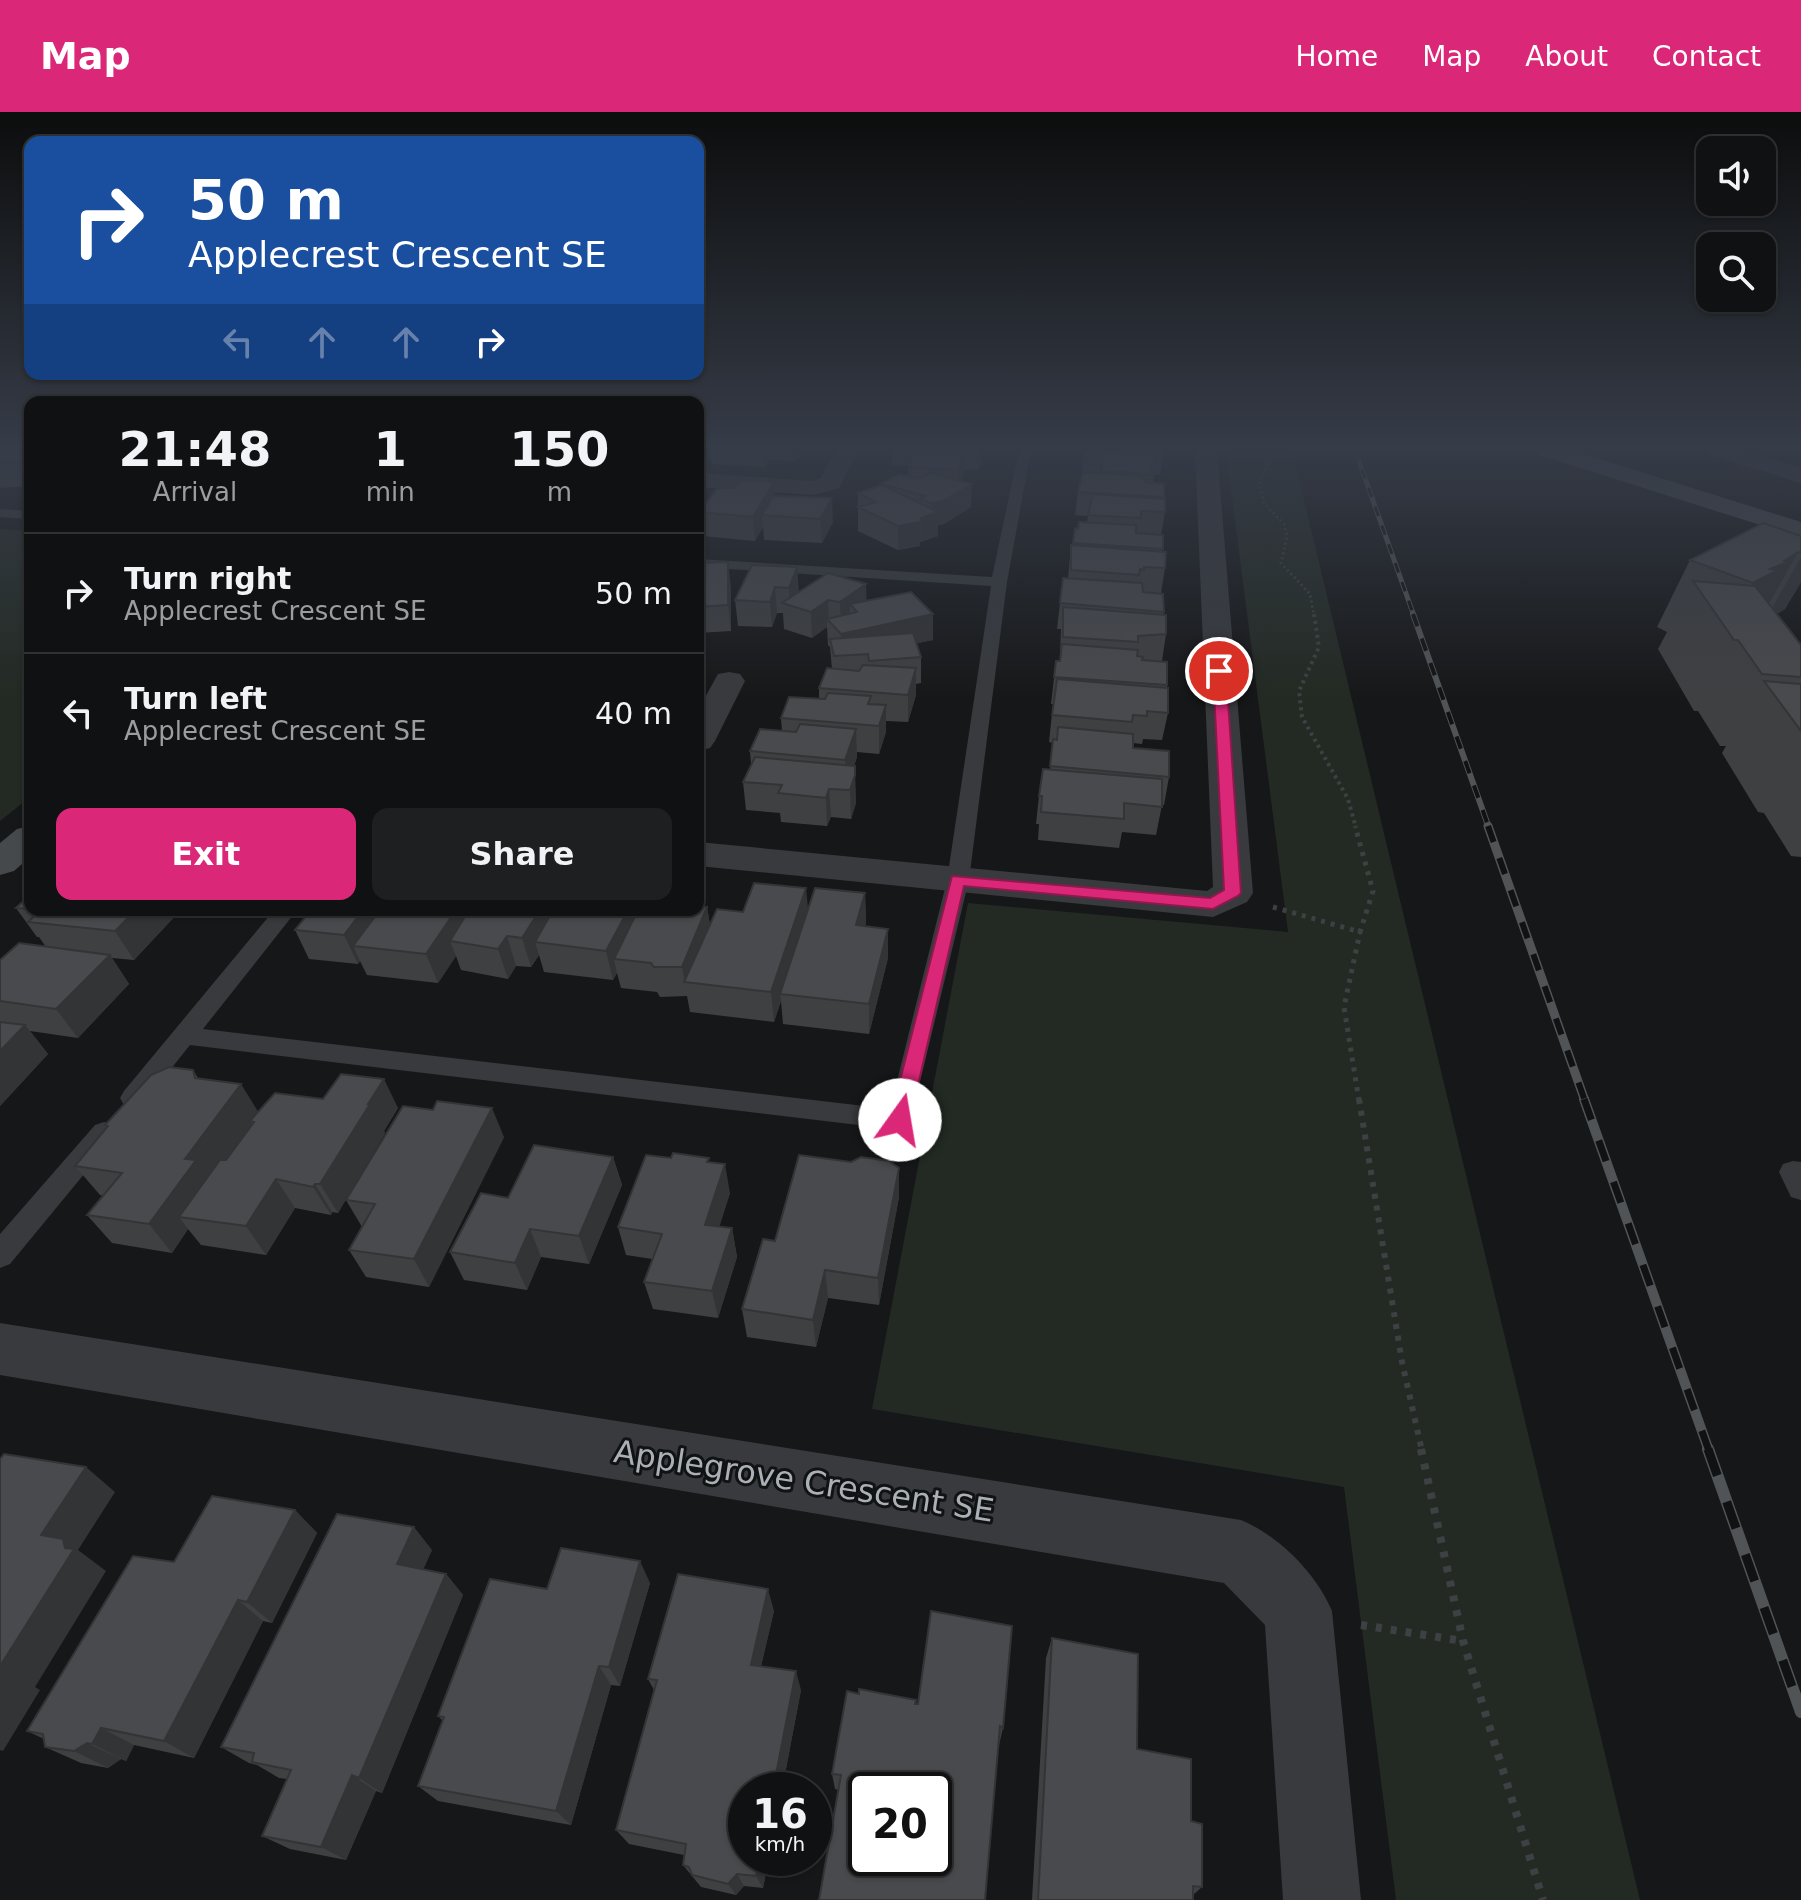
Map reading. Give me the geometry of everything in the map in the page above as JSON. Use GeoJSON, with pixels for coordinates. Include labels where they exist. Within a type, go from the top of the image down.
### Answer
{"type":"FeatureCollection","features":[{"type":"Feature","properties":{"kind":"main road"},"geometry":{"type":"LineString","coordinates":[[0,863],[24,842]]}},
{"type":"Feature","properties":{"kind":"street"},"geometry":{"type":"LineString","coordinates":[[704,855],[1213,904],[1233,893],[1211,533]]}},
{"type":"Feature","properties":{"kind":"street"},"geometry":{"type":"LineString","coordinates":[[704,729],[729,681]]}},
{"type":"Feature","properties":{"kind":"street","name":"Applegrove Crescent SE"},"geometry":{"type":"LineString","coordinates":[[0,1349],[1241,1553],[1298,1611]]}},
{"type":"Feature","properties":{"kind":"street"},"geometry":{"type":"LineString","coordinates":[[1298,1611],[1322,1900]]}},
{"type":"Feature","properties":{"kind":"lane"},"geometry":{"type":"LineString","coordinates":[[185,1036],[900,1120],[958,880],[999,582],[1009,533]]}},
{"type":"Feature","properties":{"kind":"lane"},"geometry":{"type":"LineString","coordinates":[[704,563],[999,582]]}},
{"type":"Feature","properties":{"kind":"lane"},"geometry":{"type":"LineString","coordinates":[[0,1255],[185,1036],[281,916]]}},
{"type":"Feature","properties":{"kind":"lane"},"geometry":{"type":"LineString","coordinates":[[1801,1173],[1793,1172],[1801,1189]]}},
{"type":"Feature","properties":{"kind":"path"},"geometry":{"type":"LineString","coordinates":[[1286,533],[1281,563],[1310,594],[1319,647],[1299,691],[1302,717],[1348,799],[1373,891],[1360,932],[1344,1007],[1402,1362],[1463,1641],[1543,1900]]}},
{"type":"Feature","properties":{"kind":"path"},"geometry":{"type":"LineString","coordinates":[[1233,893],[1360,932]]}},
{"type":"Feature","properties":{"kind":"path"},"geometry":{"type":"LineString","coordinates":[[1298,1611],[1398,1633],[1463,1641]]}},
{"type":"Feature","properties":{"kind":"shaded area"},"geometry":{"type":"Polygon","coordinates":[[[0,533],[24,533],[24,802],[0,821],[0,533]]]}},
{"type":"Feature","properties":{"kind":"shaded area"},"geometry":{"type":"Polygon","coordinates":[[[1237,533],[1312,533],[1640,1900],[1396,1900],[1344,1487],[872,1409],[968,903],[1288,932],[1237,533]]]}},
{"type":"Feature","properties":{"kind":"building"},"geometry":{"type":"Polygon","coordinates":[[[1074,533],[1163,535],[1163,549],[1073,543],[1074,533]]]}},
{"type":"Feature","properties":{"kind":"building"},"geometry":{"type":"Polygon","coordinates":[[[1742,533],[1801,536],[1801,553],[1770,569],[1776,571],[1753,583],[1690,560],[1742,533]]]}},
{"type":"Feature","properties":{"kind":"building"},"geometry":{"type":"Polygon","coordinates":[[[1071,545],[1166,552],[1165,568],[1144,567],[1139,575],[1071,570],[1071,545]]]}},
{"type":"Feature","properties":{"kind":"building"},"geometry":{"type":"Polygon","coordinates":[[[728,562],[728,605],[704,607],[704,563],[728,562]]]}},
{"type":"Feature","properties":{"kind":"building"},"geometry":{"type":"Polygon","coordinates":[[[752,565],[797,567],[789,588],[775,587],[770,602],[735,600],[752,565]]]}},
{"type":"Feature","properties":{"kind":"building"},"geometry":{"type":"Polygon","coordinates":[[[828,573],[866,584],[840,602],[828,600],[811,612],[782,603],[828,573]]]}},
{"type":"Feature","properties":{"kind":"building"},"geometry":{"type":"Polygon","coordinates":[[[1063,578],[1142,583],[1143,592],[1163,594],[1164,612],[1060,603],[1063,578]]]}},
{"type":"Feature","properties":{"kind":"building"},"geometry":{"type":"Polygon","coordinates":[[[1693,581],[1755,586],[1801,645],[1801,677],[1762,674],[1693,581]]]}},
{"type":"Feature","properties":{"kind":"building"},"geometry":{"type":"Polygon","coordinates":[[[911,592],[933,614],[841,634],[827,619],[857,612],[850,604],[911,592]]]}},
{"type":"Feature","properties":{"kind":"building"},"geometry":{"type":"Polygon","coordinates":[[[1063,607],[1166,615],[1166,634],[1138,636],[1138,642],[1063,637],[1063,607]]]}},
{"type":"Feature","properties":{"kind":"building"},"geometry":{"type":"Polygon","coordinates":[[[913,633],[921,657],[869,661],[868,654],[834,656],[830,639],[913,633]]]}},
{"type":"Feature","properties":{"kind":"building"},"geometry":{"type":"Polygon","coordinates":[[[1062,644],[1138,650],[1137,656],[1143,657],[1142,660],[1167,662],[1167,685],[1054,677],[1062,644]]]}},
{"type":"Feature","properties":{"kind":"building"},"geometry":{"type":"Polygon","coordinates":[[[863,665],[916,668],[908,695],[819,688],[827,668],[859,671],[863,665]]]}},
{"type":"Feature","properties":{"kind":"building"},"geometry":{"type":"Polygon","coordinates":[[[1057,679],[1168,688],[1168,713],[1147,711],[1147,716],[1133,715],[1132,722],[1052,715],[1057,679]]]}},
{"type":"Feature","properties":{"kind":"building"},"geometry":{"type":"Polygon","coordinates":[[[1764,681],[1801,684],[1801,731],[1764,681]]]}},
{"type":"Feature","properties":{"kind":"building"},"geometry":{"type":"Polygon","coordinates":[[[828,693],[871,696],[868,704],[886,705],[879,726],[781,718],[789,697],[825,699],[828,693]]]}},
{"type":"Feature","properties":{"kind":"building"},"geometry":{"type":"Polygon","coordinates":[[[800,724],[856,729],[845,760],[750,751],[760,729],[796,732],[800,724]]]}},
{"type":"Feature","properties":{"kind":"building"},"geometry":{"type":"Polygon","coordinates":[[[1058,727],[1133,734],[1133,748],[1169,751],[1169,777],[1050,766],[1053,739],[1057,740],[1058,727]]]}},
{"type":"Feature","properties":{"kind":"building"},"geometry":{"type":"Polygon","coordinates":[[[755,757],[855,766],[855,775],[850,790],[829,789],[826,798],[778,793],[782,785],[743,782],[755,757]]]}},
{"type":"Feature","properties":{"kind":"building"},"geometry":{"type":"Polygon","coordinates":[[[1043,769],[1162,779],[1162,807],[1124,803],[1124,819],[1041,812],[1042,796],[1039,796],[1043,769]]]}},
{"type":"Feature","properties":{"kind":"building"},"geometry":{"type":"Polygon","coordinates":[[[754,883],[806,888],[771,992],[684,982],[717,909],[743,912],[754,883]]]}},
{"type":"Feature","properties":{"kind":"building"},"geometry":{"type":"Polygon","coordinates":[[[815,888],[865,893],[856,925],[888,929],[869,1004],[780,994],[815,888]]]}},
{"type":"Feature","properties":{"kind":"building"},"geometry":{"type":"Polygon","coordinates":[[[34,916],[130,916],[115,931],[28,922],[34,916]]]}},
{"type":"Feature","properties":{"kind":"building"},"geometry":{"type":"Polygon","coordinates":[[[306,916],[358,916],[344,935],[295,930],[306,916]]]}},
{"type":"Feature","properties":{"kind":"building"},"geometry":{"type":"Polygon","coordinates":[[[376,916],[452,916],[426,954],[353,946],[376,916]]]}},
{"type":"Feature","properties":{"kind":"building"},"geometry":{"type":"Polygon","coordinates":[[[465,916],[536,916],[522,938],[507,936],[498,949],[450,941],[465,916]]]}},
{"type":"Feature","properties":{"kind":"building"},"geometry":{"type":"Polygon","coordinates":[[[550,916],[625,916],[606,951],[535,942],[550,916]]]}},
{"type":"Feature","properties":{"kind":"building"},"geometry":{"type":"Polygon","coordinates":[[[635,916],[703,916],[682,967],[654,967],[651,963],[614,959],[635,916]]]}},
{"type":"Feature","properties":{"kind":"building"},"geometry":{"type":"Polygon","coordinates":[[[19,943],[110,955],[56,1009],[0,1001],[0,960],[19,943]]]}},
{"type":"Feature","properties":{"kind":"building"},"geometry":{"type":"Polygon","coordinates":[[[0,1022],[25,1025],[0,1051],[0,1022]]]}},
{"type":"Feature","properties":{"kind":"building"},"geometry":{"type":"Polygon","coordinates":[[[169,1067],[193,1070],[195,1078],[241,1084],[185,1159],[196,1160],[149,1224],[87,1215],[122,1173],[75,1166],[108,1126],[105,1125],[151,1075],[169,1067]]]}},
{"type":"Feature","properties":{"kind":"building"},"geometry":{"type":"Polygon","coordinates":[[[341,1074],[384,1079],[320,1184],[313,1187],[276,1179],[246,1226],[179,1217],[220,1160],[226,1160],[254,1122],[250,1121],[275,1093],[323,1099],[341,1074]]]}},
{"type":"Feature","properties":{"kind":"building"},"geometry":{"type":"Polygon","coordinates":[[[437,1101],[492,1108],[414,1259],[349,1250],[375,1204],[346,1200],[403,1106],[433,1110],[437,1101]]]}},
{"type":"Feature","properties":{"kind":"building"},"geometry":{"type":"Polygon","coordinates":[[[534,1145],[613,1157],[579,1236],[530,1229],[515,1263],[450,1252],[481,1193],[508,1198],[534,1145]]]}},
{"type":"Feature","properties":{"kind":"building"},"geometry":{"type":"Polygon","coordinates":[[[673,1153],[709,1158],[707,1162],[725,1164],[705,1225],[732,1228],[712,1291],[644,1282],[662,1234],[618,1227],[646,1155],[671,1158],[673,1153]]]}},
{"type":"Feature","properties":{"kind":"building"},"geometry":{"type":"Polygon","coordinates":[[[799,1155],[851,1162],[861,1157],[889,1161],[899,1168],[878,1278],[825,1270],[813,1320],[742,1309],[763,1239],[775,1241],[799,1155]]]}},
{"type":"Feature","properties":{"kind":"building"},"geometry":{"type":"Polygon","coordinates":[[[4,1454],[86,1467],[41,1535],[63,1539],[65,1548],[74,1549],[0,1666],[0,1459],[4,1454]]]}},
{"type":"Feature","properties":{"kind":"building"},"geometry":{"type":"Polygon","coordinates":[[[212,1496],[295,1510],[247,1602],[238,1600],[164,1741],[101,1728],[92,1744],[87,1743],[74,1751],[45,1747],[43,1734],[27,1731],[133,1556],[174,1562],[212,1496]]]}},
{"type":"Feature","properties":{"kind":"building"},"geometry":{"type":"Polygon","coordinates":[[[337,1514],[414,1527],[397,1564],[446,1574],[359,1778],[352,1775],[321,1847],[262,1836],[291,1770],[252,1762],[254,1753],[221,1747],[337,1514]]]}},
{"type":"Feature","properties":{"kind":"building"},"geometry":{"type":"Polygon","coordinates":[[[561,1548],[640,1561],[609,1667],[599,1666],[556,1811],[418,1786],[444,1717],[438,1716],[490,1579],[547,1589],[561,1548]]]}},
{"type":"Feature","properties":{"kind":"building"},"geometry":{"type":"Polygon","coordinates":[[[678,1574],[768,1589],[751,1665],[796,1671],[776,1772],[728,1772],[728,1876],[735,1876],[728,1884],[692,1875],[689,1867],[683,1865],[686,1844],[616,1830],[657,1680],[648,1679],[678,1574]]]}},
{"type":"Feature","properties":{"kind":"building"},"geometry":{"type":"Polygon","coordinates":[[[931,1611],[1012,1626],[985,1900],[819,1900],[823,1876],[832,1876],[832,1826],[841,1775],[832,1774],[847,1691],[859,1694],[859,1689],[916,1700],[915,1704],[918,1704],[931,1611]]]}},
{"type":"Feature","properties":{"kind":"building"},"geometry":{"type":"Polygon","coordinates":[[[1052,1638],[1138,1654],[1137,1749],[1191,1759],[1191,1821],[1202,1824],[1202,1887],[1193,1886],[1193,1900],[1038,1900],[1052,1638]]]}},
{"type":"Feature","properties":{"kind":"railway"},"geometry":{"type":"LineString","coordinates":[[1385,533],[1414,616]]}},
{"type":"Feature","properties":{"kind":"railway"},"geometry":{"type":"LineString","coordinates":[[1413,614],[1489,828]]}},
{"type":"Feature","properties":{"kind":"railway"},"geometry":{"type":"LineString","coordinates":[[1488,826],[1585,1101]]}},
{"type":"Feature","properties":{"kind":"railway"},"geometry":{"type":"LineString","coordinates":[[1584,1099],[1709,1451]]}},
{"type":"Feature","properties":{"kind":"railway"},"geometry":{"type":"LineString","coordinates":[[1708,1449],[1801,1712]]}},
{"type":"Feature","properties":{"kind":"route"},"geometry":{"type":"LineString","coordinates":[[900,1120],[958,880],[1213,904],[1233,893],[1219,671]]}}]}
